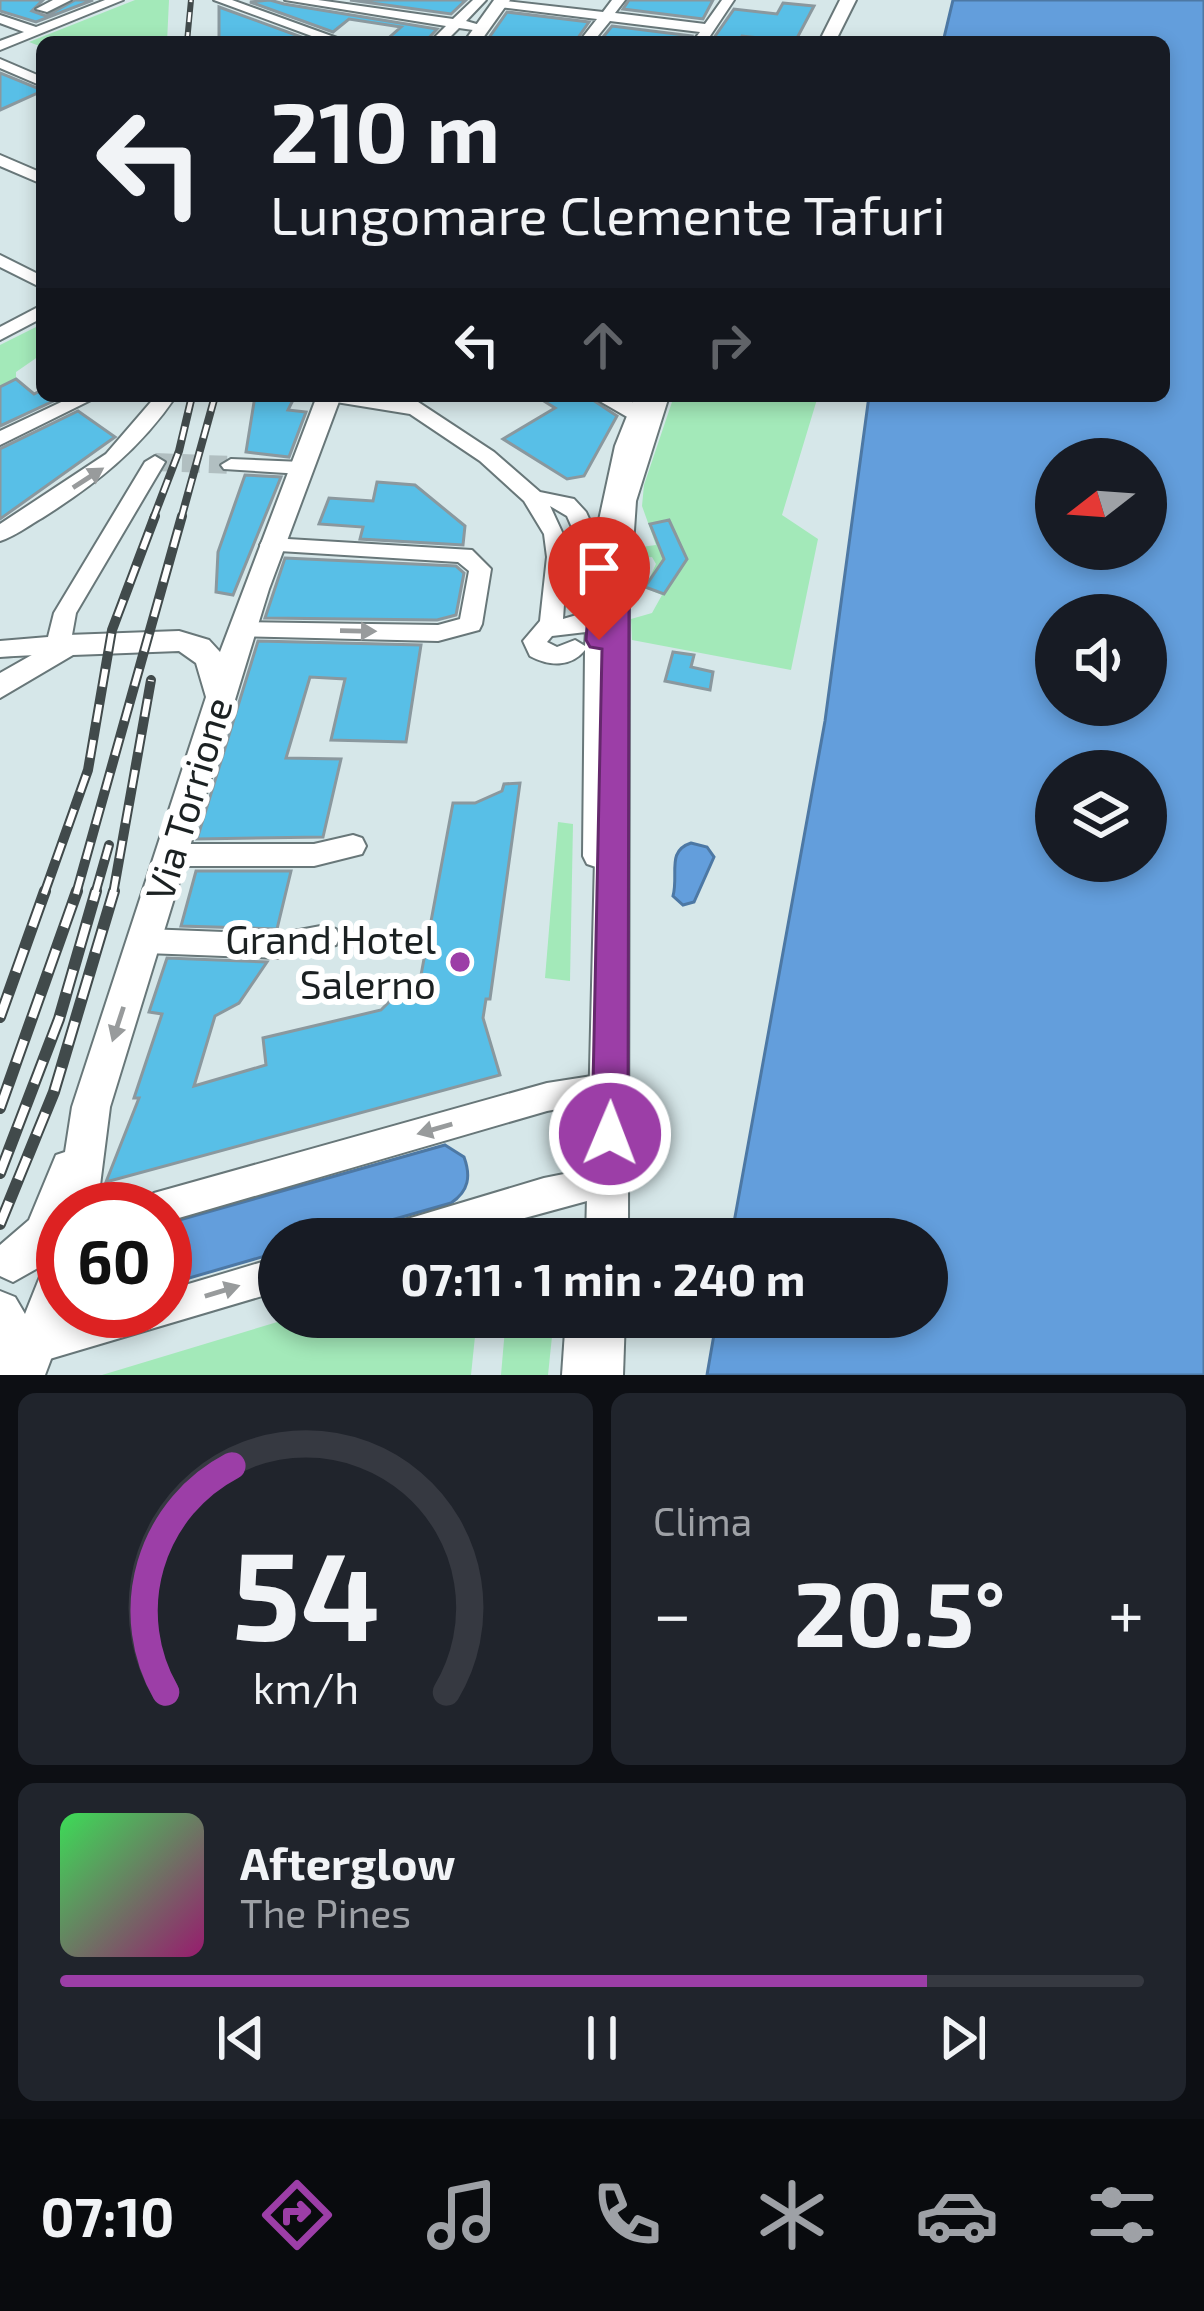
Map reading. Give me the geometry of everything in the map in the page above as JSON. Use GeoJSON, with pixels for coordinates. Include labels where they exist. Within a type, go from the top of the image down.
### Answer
{"type":"FeatureCollection","features":[{"type":"Feature","properties":{"kind":"main road"},"geometry":{"type":"LineString","coordinates":[[826,36],[844,0]]}},
{"type":"Feature","properties":{"kind":"main road"},"geometry":{"type":"LineString","coordinates":[[476,34],[494,1]]}},
{"type":"Feature","properties":{"kind":"main road","name":"Via Torrione"},"geometry":{"type":"LineString","coordinates":[[81,1182],[91,1107],[174,855],[220,696],[271,545],[330,402]]}},
{"type":"Feature","properties":{"kind":"main road"},"geometry":{"type":"LineString","coordinates":[[604,1218],[580,643],[610,580],[623,501],[655,402]]}},
{"type":"Feature","properties":{"kind":"main road"},"geometry":{"type":"LineString","coordinates":[[179,641],[244,623]]}},
{"type":"Feature","properties":{"kind":"main road"},"geometry":{"type":"LineString","coordinates":[[0,687],[67,644],[179,641],[196,643],[206,651],[220,696]]}},
{"type":"Feature","properties":{"kind":"main road"},"geometry":{"type":"LineString","coordinates":[[13,1261],[30,1253],[42,1238],[91,1107]]}},
{"type":"Feature","properties":{"kind":"main road"},"geometry":{"type":"LineString","coordinates":[[0,1312],[19,1359]]}},
{"type":"Feature","properties":{"kind":"main road"},"geometry":{"type":"LineString","coordinates":[[19,1359],[36,1325]]}},
{"type":"Feature","properties":{"kind":"main road"},"geometry":{"type":"LineString","coordinates":[[601,1375],[603,1338]]}},
{"type":"Feature","properties":{"kind":"street"},"geometry":{"type":"LineString","coordinates":[[64,0],[41,9],[69,19]]}},
{"type":"Feature","properties":{"kind":"street"},"geometry":{"type":"LineString","coordinates":[[220,0],[324,36]]}},
{"type":"Feature","properties":{"kind":"street"},"geometry":{"type":"LineString","coordinates":[[290,0],[357,4],[397,16],[456,24],[476,34]]}},
{"type":"Feature","properties":{"kind":"street"},"geometry":{"type":"LineString","coordinates":[[397,16],[416,0]]}},
{"type":"Feature","properties":{"kind":"street"},"geometry":{"type":"LineString","coordinates":[[590,36],[619,0]]}},
{"type":"Feature","properties":{"kind":"street"},"geometry":{"type":"LineString","coordinates":[[443,36],[494,1],[538,4],[705,36],[728,0]]}},
{"type":"Feature","properties":{"kind":"street"},"geometry":{"type":"LineString","coordinates":[[0,46],[104,2]]}},
{"type":"Feature","properties":{"kind":"street"},"geometry":{"type":"LineString","coordinates":[[0,19],[37,32]]}},
{"type":"Feature","properties":{"kind":"street"},"geometry":{"type":"LineString","coordinates":[[0,63],[36,79]]}},
{"type":"Feature","properties":{"kind":"street"},"geometry":{"type":"LineString","coordinates":[[0,89],[36,79]]}},
{"type":"Feature","properties":{"kind":"street"},"geometry":{"type":"LineString","coordinates":[[0,160],[36,176]]}},
{"type":"Feature","properties":{"kind":"street"},"geometry":{"type":"LineString","coordinates":[[0,260],[36,280]]}},
{"type":"Feature","properties":{"kind":"street"},"geometry":{"type":"LineString","coordinates":[[7,332],[36,314]]}},
{"type":"Feature","properties":{"kind":"street"},"geometry":{"type":"LineString","coordinates":[[0,439],[77,402]]}},
{"type":"Feature","properties":{"kind":"street"},"geometry":{"type":"LineString","coordinates":[[0,534],[100,471],[130,446],[160,402]]}},
{"type":"Feature","properties":{"kind":"street"},"geometry":{"type":"LineString","coordinates":[[366,402],[422,412]]}},
{"type":"Feature","properties":{"kind":"street"},"geometry":{"type":"LineString","coordinates":[[406,402],[535,499],[556,538],[580,643]]}},
{"type":"Feature","properties":{"kind":"street"},"geometry":{"type":"LineString","coordinates":[[580,643],[602,614],[610,580],[609,512],[640,405]]}},
{"type":"Feature","properties":{"kind":"street"},"geometry":{"type":"LineString","coordinates":[[0,649],[67,644],[65,614],[155,462]]}},
{"type":"Feature","properties":{"kind":"street"},"geometry":{"type":"LineString","coordinates":[[231,465],[302,468]]}},
{"type":"Feature","properties":{"kind":"street"},"geometry":{"type":"LineString","coordinates":[[535,499],[559,499],[576,510],[590,554],[610,580]]}},
{"type":"Feature","properties":{"kind":"street"},"geometry":{"type":"LineString","coordinates":[[244,623],[438,633],[471,624],[477,608],[480,568],[464,556],[271,545]]}},
{"type":"Feature","properties":{"kind":"street"},"geometry":{"type":"LineString","coordinates":[[580,643],[580,626],[602,614]]}},
{"type":"Feature","properties":{"kind":"street"},"geometry":{"type":"LineString","coordinates":[[174,855],[314,855],[352,846]]}},
{"type":"Feature","properties":{"kind":"street"},"geometry":{"type":"LineString","coordinates":[[146,941],[278,946],[326,937]]}},
{"type":"Feature","properties":{"kind":"street"},"geometry":{"type":"LineString","coordinates":[[192,1199],[602,1088]]}},
{"type":"Feature","properties":{"kind":"street"},"geometry":{"type":"LineString","coordinates":[[471,1218],[599,1183],[591,1218]]}},
{"type":"Feature","properties":{"kind":"street"},"geometry":{"type":"LineString","coordinates":[[192,1300],[258,1280]]}},
{"type":"Feature","properties":{"kind":"street"},"geometry":{"type":"LineString","coordinates":[[19,1359],[78,1338]]}},
{"type":"Feature","properties":{"kind":"street"},"geometry":{"type":"LineString","coordinates":[[580,1375],[582,1338]]}},
{"type":"Feature","properties":{"kind":"green space"},"geometry":{"type":"Polygon","coordinates":[[[135,0],[169,0],[167,36],[44,36],[135,0]]]}},
{"type":"Feature","properties":{"kind":"green space"},"geometry":{"type":"Polygon","coordinates":[[[36,327],[36,358],[16,372],[16,379],[0,387],[0,345],[36,327]]]}},
{"type":"Feature","properties":{"kind":"green space"},"geometry":{"type":"Polygon","coordinates":[[[672,402],[816,402],[782,515],[818,539],[791,670],[632,640],[631,619],[652,613],[662,595],[645,588],[656,564],[652,557],[643,558],[641,547],[656,545],[642,506],[644,485],[672,402]]]}},
{"type":"Feature","properties":{"kind":"green space"},"geometry":{"type":"Polygon","coordinates":[[[558,822],[573,824],[570,981],[545,978],[558,822]]]}},
{"type":"Feature","properties":{"kind":"green space"},"geometry":{"type":"Polygon","coordinates":[[[258,1328],[258,1338],[475,1338],[471,1375],[102,1375],[258,1328]]]}},
{"type":"Feature","properties":{"kind":"green space"},"geometry":{"type":"Polygon","coordinates":[[[504,1338],[552,1338],[548,1375],[501,1375],[504,1338]]]}},
{"type":"Feature","properties":{"kind":"water"},"geometry":{"type":"Polygon","coordinates":[[[953,0],[1204,0],[1204,1375],[707,1375],[713,1338],[948,1338],[948,1218],[735,1218],[825,721],[868,402],[1170,402],[1170,36],[944,36],[953,0]]]}},
{"type":"Feature","properties":{"kind":"water"},"geometry":{"type":"Polygon","coordinates":[[[691,843],[707,847],[714,857],[694,902],[683,905],[673,896],[675,864],[678,852],[691,843]]]}},
{"type":"Feature","properties":{"kind":"water"},"geometry":{"type":"Polygon","coordinates":[[[445,1145],[464,1157],[467,1171],[465,1188],[451,1203],[398,1218],[258,1218],[258,1258],[192,1277],[192,1216],[445,1145]]]}},
{"type":"Feature","properties":{"kind":"building"},"geometry":{"type":"Polygon","coordinates":[[[0,0],[43,0],[32,11],[46,16],[75,0],[93,0],[36,22],[0,11],[0,0]]]}},
{"type":"Feature","properties":{"kind":"building"},"geometry":{"type":"Polygon","coordinates":[[[270,0],[437,29],[431,36],[391,36],[401,27],[349,19],[333,32],[250,2],[270,0]]]}},
{"type":"Feature","properties":{"kind":"building"},"geometry":{"type":"Polygon","coordinates":[[[350,0],[466,0],[451,14],[350,0]]]}},
{"type":"Feature","properties":{"kind":"building"},"geometry":{"type":"Polygon","coordinates":[[[629,0],[713,0],[703,19],[623,9],[629,0]]]}},
{"type":"Feature","properties":{"kind":"building"},"geometry":{"type":"Polygon","coordinates":[[[783,3],[814,6],[798,36],[715,36],[734,9],[777,14],[783,3]]]}},
{"type":"Feature","properties":{"kind":"building"},"geometry":{"type":"Polygon","coordinates":[[[219,7],[299,36],[219,36],[219,7]]]}},
{"type":"Feature","properties":{"kind":"building"},"geometry":{"type":"Polygon","coordinates":[[[507,12],[589,22],[579,36],[490,36],[507,12]]]}},
{"type":"Feature","properties":{"kind":"building"},"geometry":{"type":"Polygon","coordinates":[[[612,26],[692,36],[604,36],[612,26]]]}},
{"type":"Feature","properties":{"kind":"building"},"geometry":{"type":"Polygon","coordinates":[[[0,73],[36,88],[36,94],[0,110],[0,73]]]}},
{"type":"Feature","properties":{"kind":"building"},"geometry":{"type":"Polygon","coordinates":[[[16,379],[36,393],[36,402],[51,402],[0,426],[0,387],[16,379]]]}},
{"type":"Feature","properties":{"kind":"building"},"geometry":{"type":"Polygon","coordinates":[[[254,402],[292,402],[288,410],[306,412],[289,457],[246,452],[254,402]]]}},
{"type":"Feature","properties":{"kind":"building"},"geometry":{"type":"Polygon","coordinates":[[[546,402],[596,402],[617,416],[584,476],[567,479],[503,439],[555,408],[546,402]]]}},
{"type":"Feature","properties":{"kind":"building"},"geometry":{"type":"Polygon","coordinates":[[[78,411],[115,437],[0,519],[0,449],[78,411]]]}},
{"type":"Feature","properties":{"kind":"building"},"geometry":{"type":"Polygon","coordinates":[[[245,475],[281,477],[233,595],[216,592],[218,552],[245,475]]]}},
{"type":"Feature","properties":{"kind":"building"},"geometry":{"type":"Polygon","coordinates":[[[377,482],[415,485],[465,526],[463,545],[360,539],[363,527],[319,524],[329,498],[373,501],[377,482]]]}},
{"type":"Feature","properties":{"kind":"building"},"geometry":{"type":"Polygon","coordinates":[[[669,520],[687,559],[664,594],[645,587],[664,559],[650,524],[669,520]]]}},
{"type":"Feature","properties":{"kind":"building"},"geometry":{"type":"Polygon","coordinates":[[[285,558],[456,566],[464,573],[456,615],[437,620],[265,618],[285,558]]]}},
{"type":"Feature","properties":{"kind":"building"},"geometry":{"type":"Polygon","coordinates":[[[258,641],[421,645],[406,742],[331,740],[345,679],[310,677],[286,758],[341,759],[323,837],[197,839],[258,641]]]}},
{"type":"Feature","properties":{"kind":"building"},"geometry":{"type":"Polygon","coordinates":[[[673,652],[694,655],[691,667],[713,672],[710,690],[665,681],[673,652]]]}},
{"type":"Feature","properties":{"kind":"building","name":"Grand Hotel Salerno"},"geometry":{"type":"Polygon","coordinates":[[[520,783],[490,999],[486,999],[483,1018],[500,1075],[106,1182],[139,1098],[134,1098],[162,1014],[149,1012],[167,958],[267,962],[239,1003],[215,1016],[194,1086],[266,1065],[263,1038],[381,1010],[391,1000],[416,1002],[453,803],[475,803],[502,791],[504,784],[520,783]]]}},
{"type":"Feature","properties":{"kind":"building"},"geometry":{"type":"Polygon","coordinates":[[[196,871],[291,871],[277,929],[181,926],[196,871]]]}},
{"type":"Feature","properties":{"kind":"tunnel"},"geometry":{"type":"LineString","coordinates":[[155,462],[231,465]]}},
{"type":"Feature","properties":{"kind":"railway"},"geometry":{"type":"LineString","coordinates":[[188,36],[191,0]]}},
{"type":"Feature","properties":{"kind":"railway"},"geometry":{"type":"LineString","coordinates":[[153,519],[179,451],[191,402]]}},
{"type":"Feature","properties":{"kind":"railway"},"geometry":{"type":"LineString","coordinates":[[181,519],[213,402]]}},
{"type":"Feature","properties":{"kind":"railway"},"geometry":{"type":"LineString","coordinates":[[44,894],[88,770],[112,630],[155,516]]}},
{"type":"Feature","properties":{"kind":"railway"},"geometry":{"type":"LineString","coordinates":[[76,893],[182,516]]}},
{"type":"Feature","properties":{"kind":"railway"},"geometry":{"type":"LineString","coordinates":[[113,894],[151,680]]}},
{"type":"Feature","properties":{"kind":"railway"},"geometry":{"type":"LineString","coordinates":[[95,894],[109,845]]}},
{"type":"Feature","properties":{"kind":"railway"},"geometry":{"type":"LineString","coordinates":[[0,1017],[45,891]]}},
{"type":"Feature","properties":{"kind":"railway"},"geometry":{"type":"LineString","coordinates":[[0,1173],[59,1019],[96,891]]}},
{"type":"Feature","properties":{"kind":"railway"},"geometry":{"type":"LineString","coordinates":[[0,1224],[54,1092],[114,891]]}},
{"type":"Feature","properties":{"kind":"railway"},"geometry":{"type":"LineString","coordinates":[[0,1108],[76,893]]}},
{"type":"Feature","properties":{"kind":"place","name":"Grand Hotel Salerno"},"geometry":{"type":"Point","coordinates":[460,962]}},
{"type":"Feature","properties":{"kind":"route"},"geometry":{"type":"LineString","coordinates":[[599,640],[604,574],[616,587],[610,1134]]}}]}
